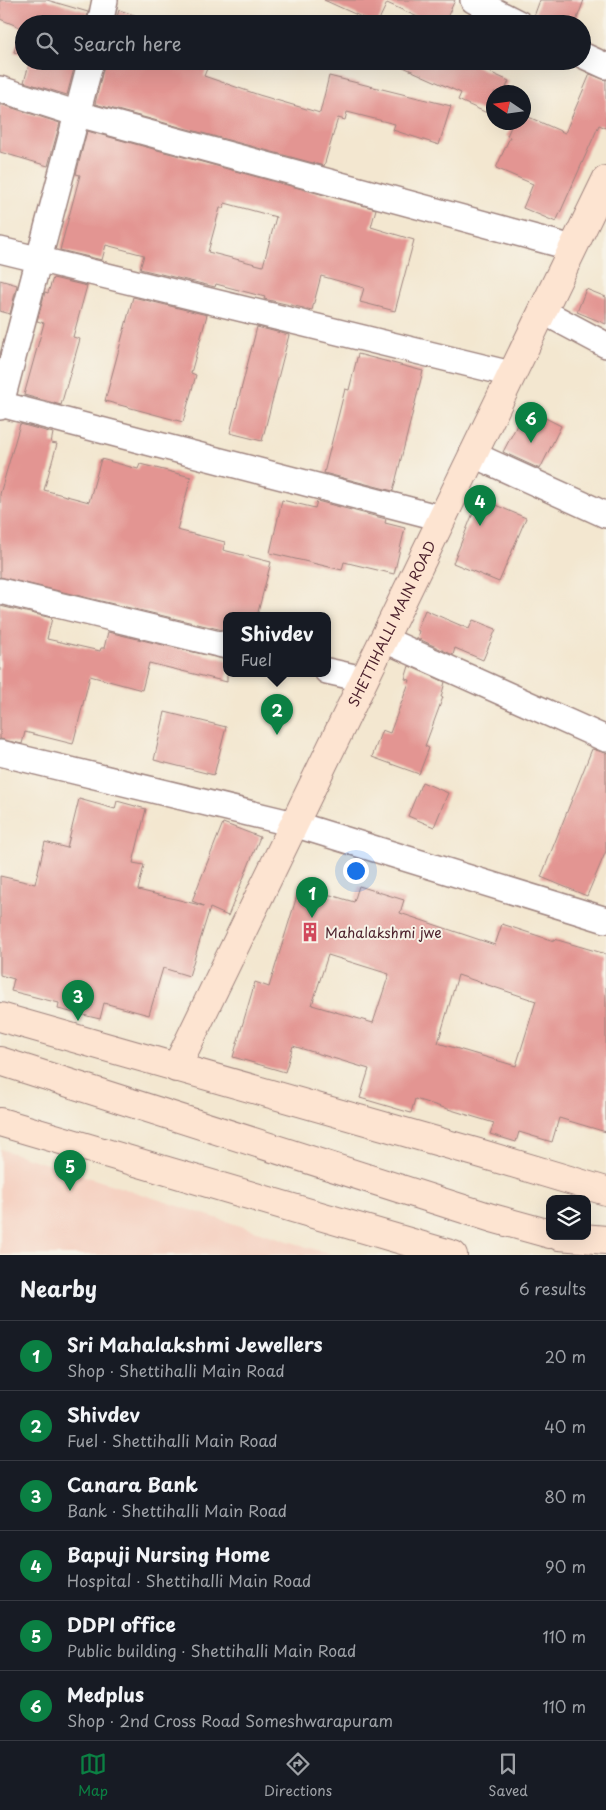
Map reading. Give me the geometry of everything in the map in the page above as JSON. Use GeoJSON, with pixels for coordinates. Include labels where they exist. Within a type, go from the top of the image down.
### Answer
{"type":"FeatureCollection","features":[{"type":"Feature","properties":{"kind":"street"},"geometry":{"type":"LineString","coordinates":[[102,15],[105,0]]}},
{"type":"Feature","properties":{"kind":"street"},"geometry":{"type":"LineString","coordinates":[[472,0],[502,15]]}},
{"type":"Feature","properties":{"kind":"street"},"geometry":{"type":"LineString","coordinates":[[591,59],[606,66]]}},
{"type":"Feature","properties":{"kind":"street"},"geometry":{"type":"LineString","coordinates":[[89,70],[0,405],[441,518]]}},
{"type":"Feature","properties":{"kind":"street"},"geometry":{"type":"LineString","coordinates":[[0,89],[78,114],[573,248]]}},
{"type":"Feature","properties":{"kind":"street","name":"SHETTIHALLI MAIN ROAD"},"geometry":{"type":"LineString","coordinates":[[176,1068],[606,180]]}},
{"type":"Feature","properties":{"kind":"street"},"geometry":{"type":"LineString","coordinates":[[0,250],[511,374]]}},
{"type":"Feature","properties":{"kind":"street"},"geometry":{"type":"LineString","coordinates":[[542,312],[606,345]]}},
{"type":"Feature","properties":{"kind":"street"},"geometry":{"type":"LineString","coordinates":[[472,454],[606,515]]}},
{"type":"Feature","properties":{"kind":"street"},"geometry":{"type":"LineString","coordinates":[[0,591],[223,645]]}},
{"type":"Feature","properties":{"kind":"street"},"geometry":{"type":"LineString","coordinates":[[383,640],[606,739]]}},
{"type":"Feature","properties":{"kind":"street"},"geometry":{"type":"LineString","coordinates":[[331,672],[364,680]]}},
{"type":"Feature","properties":{"kind":"street"},"geometry":{"type":"LineString","coordinates":[[0,753],[294,824],[606,920]]}},
{"type":"Feature","properties":{"kind":"street"},"geometry":{"type":"LineString","coordinates":[[0,1017],[606,1191]]}},
{"type":"Feature","properties":{"kind":"street"},"geometry":{"type":"LineString","coordinates":[[8,1064],[492,1218],[546,1233]]}},
{"type":"Feature","properties":{"kind":"street"},"geometry":{"type":"LineString","coordinates":[[0,1122],[454,1255]]}},
{"type":"Feature","properties":{"kind":"street"},"geometry":{"type":"LineString","coordinates":[[591,1239],[606,1240]]}},
{"type":"Feature","properties":{"kind":"shaded area"},"geometry":{"type":"Polygon","coordinates":[[[0,1149],[332,1255],[0,1255],[0,1149]]]}},
{"type":"Feature","properties":{"kind":"building"},"geometry":{"type":"Polygon","coordinates":[[[0,0],[47,0],[88,12],[88,15],[15,15],[15,25],[0,19],[0,0]]]}},
{"type":"Feature","properties":{"kind":"building"},"geometry":{"type":"Polygon","coordinates":[[[324,0],[455,0],[448,15],[413,15],[387,3],[381,15],[357,15],[324,0]]]}},
{"type":"Feature","properties":{"kind":"building"},"geometry":{"type":"Polygon","coordinates":[[[540,0],[584,0],[578,15],[534,15],[540,0]]]}},
{"type":"Feature","properties":{"kind":"building"},"geometry":{"type":"Polygon","coordinates":[[[119,10],[134,15],[118,15],[119,10]]]}},
{"type":"Feature","properties":{"kind":"building"},"geometry":{"type":"Polygon","coordinates":[[[27,70],[74,70],[67,95],[24,82],[27,70]]]}},
{"type":"Feature","properties":{"kind":"building"},"geometry":{"type":"Polygon","coordinates":[[[103,70],[206,70],[204,76],[320,113],[329,76],[451,106],[439,145],[393,130],[395,124],[347,112],[345,120],[338,118],[324,166],[95,104],[103,70]]]}},
{"type":"Feature","properties":{"kind":"building"},"geometry":{"type":"Polygon","coordinates":[[[410,70],[485,70],[509,81],[507,85],[486,85],[486,112],[458,100],[461,93],[410,70]]]}},
{"type":"Feature","properties":{"kind":"building"},"geometry":{"type":"Polygon","coordinates":[[[590,74],[606,80],[606,128],[599,125],[556,222],[523,208],[533,184],[496,168],[510,137],[507,136],[510,130],[531,130],[531,118],[565,133],[590,74]]]}},
{"type":"Feature","properties":{"kind":"building"},"geometry":{"type":"Polygon","coordinates":[[[0,104],[60,123],[48,166],[0,152],[0,104]]]}},
{"type":"Feature","properties":{"kind":"building"},"geometry":{"type":"Polygon","coordinates":[[[87,131],[376,209],[371,227],[414,240],[395,311],[360,302],[364,288],[321,276],[312,310],[264,299],[265,297],[216,284],[215,287],[140,269],[144,255],[106,245],[102,260],[60,250],[80,175],[76,174],[87,131]],[[225,203],[223,208],[220,208],[208,252],[263,266],[276,217],[225,203]]]}},
{"type":"Feature","properties":{"kind":"building"},"geometry":{"type":"Polygon","coordinates":[[[53,278],[87,286],[73,337],[80,339],[61,405],[24,395],[44,323],[37,321],[45,292],[48,293],[53,278]]]}},
{"type":"Feature","properties":{"kind":"building"},"geometry":{"type":"Polygon","coordinates":[[[0,280],[17,285],[10,314],[0,311],[0,280]]]}},
{"type":"Feature","properties":{"kind":"building"},"geometry":{"type":"Polygon","coordinates":[[[586,289],[606,297],[606,324],[577,312],[586,289]]]}},
{"type":"Feature","properties":{"kind":"building"},"geometry":{"type":"Polygon","coordinates":[[[133,297],[207,315],[191,373],[196,375],[183,422],[105,401],[133,297]]]}},
{"type":"Feature","properties":{"kind":"building"},"geometry":{"type":"Polygon","coordinates":[[[257,327],[289,335],[262,441],[230,433],[257,327]]]}},
{"type":"Feature","properties":{"kind":"building"},"geometry":{"type":"Polygon","coordinates":[[[358,354],[423,371],[393,491],[324,473],[345,389],[349,390],[358,354]]]}},
{"type":"Feature","properties":{"kind":"building"},"geometry":{"type":"Polygon","coordinates":[[[526,408],[561,426],[540,469],[503,452],[526,408]]]}},
{"type":"Feature","properties":{"kind":"building"},"geometry":{"type":"Polygon","coordinates":[[[20,424],[53,433],[51,443],[57,444],[44,490],[89,502],[101,459],[138,469],[140,464],[191,477],[177,530],[225,542],[223,550],[271,562],[258,612],[223,612],[223,630],[0,577],[0,494],[20,424]]]}},
{"type":"Feature","properties":{"kind":"building"},"geometry":{"type":"Polygon","coordinates":[[[479,498],[526,518],[499,582],[453,563],[479,498]]]}},
{"type":"Feature","properties":{"kind":"building"},"geometry":{"type":"Polygon","coordinates":[[[282,500],[315,508],[317,501],[386,519],[385,523],[405,528],[394,574],[344,562],[342,570],[270,553],[282,500]]]}},
{"type":"Feature","properties":{"kind":"building"},"geometry":{"type":"Polygon","coordinates":[[[0,606],[52,618],[47,639],[100,651],[101,648],[104,648],[108,632],[223,659],[223,677],[227,677],[227,682],[149,663],[142,690],[90,676],[73,744],[25,732],[22,744],[0,739],[0,606]]]}},
{"type":"Feature","properties":{"kind":"building"},"geometry":{"type":"Polygon","coordinates":[[[425,610],[469,629],[473,620],[496,629],[483,660],[455,648],[453,655],[417,638],[419,631],[417,630],[425,610]]]}},
{"type":"Feature","properties":{"kind":"building"},"geometry":{"type":"Polygon","coordinates":[[[409,666],[445,682],[441,697],[443,697],[425,746],[429,748],[419,774],[372,757],[382,730],[390,733],[410,680],[405,679],[409,666]]]}},
{"type":"Feature","properties":{"kind":"building"},"geometry":{"type":"Polygon","coordinates":[[[165,712],[226,727],[214,775],[154,760],[165,712]]]}},
{"type":"Feature","properties":{"kind":"building"},"geometry":{"type":"Polygon","coordinates":[[[592,749],[606,753],[606,851],[587,896],[541,877],[592,749]]]}},
{"type":"Feature","properties":{"kind":"building"},"geometry":{"type":"Polygon","coordinates":[[[422,782],[448,793],[434,827],[408,816],[422,782]]]}},
{"type":"Feature","properties":{"kind":"building"},"geometry":{"type":"Polygon","coordinates":[[[79,799],[115,809],[117,801],[146,809],[133,863],[144,865],[138,890],[204,906],[192,901],[223,823],[260,837],[228,916],[210,908],[189,976],[163,968],[149,1015],[104,1003],[100,1019],[58,1009],[59,1003],[11,991],[14,979],[0,975],[0,876],[35,884],[45,842],[67,848],[79,799]]]}},
{"type":"Feature","properties":{"kind":"building"},"geometry":{"type":"Polygon","coordinates":[[[300,886],[354,902],[359,886],[404,900],[400,913],[495,945],[502,924],[554,941],[554,939],[606,954],[606,1132],[559,1118],[552,1142],[519,1132],[516,1142],[490,1134],[494,1123],[415,1099],[411,1113],[360,1098],[369,1069],[293,1046],[285,1072],[233,1057],[255,982],[269,987],[300,886]],[[328,955],[312,1005],[373,1023],[389,974],[328,955]],[[458,975],[438,1043],[516,1066],[536,1001],[458,975]]]}},
{"type":"Feature","properties":{"kind":"place","name":"Medplus"},"geometry":{"type":"Point","coordinates":[531,443]}},
{"type":"Feature","properties":{"kind":"place","name":"Bapuji Nursing Home"},"geometry":{"type":"Point","coordinates":[480,526]}},
{"type":"Feature","properties":{"kind":"place","name":"Shivdev"},"geometry":{"type":"Point","coordinates":[277,735]}},
{"type":"Feature","properties":{"kind":"place","name":"Sri Mahalakshmi Jewellers"},"geometry":{"type":"Point","coordinates":[312,918]}},
{"type":"Feature","properties":{"kind":"place","name":"Mahalakshmi jwe"},"geometry":{"type":"Point","coordinates":[310,932]}},
{"type":"Feature","properties":{"kind":"place","name":"Canara Bank"},"geometry":{"type":"Point","coordinates":[78,1021]}},
{"type":"Feature","properties":{"kind":"place","name":"DDPI office"},"geometry":{"type":"Point","coordinates":[70,1191]}}]}
